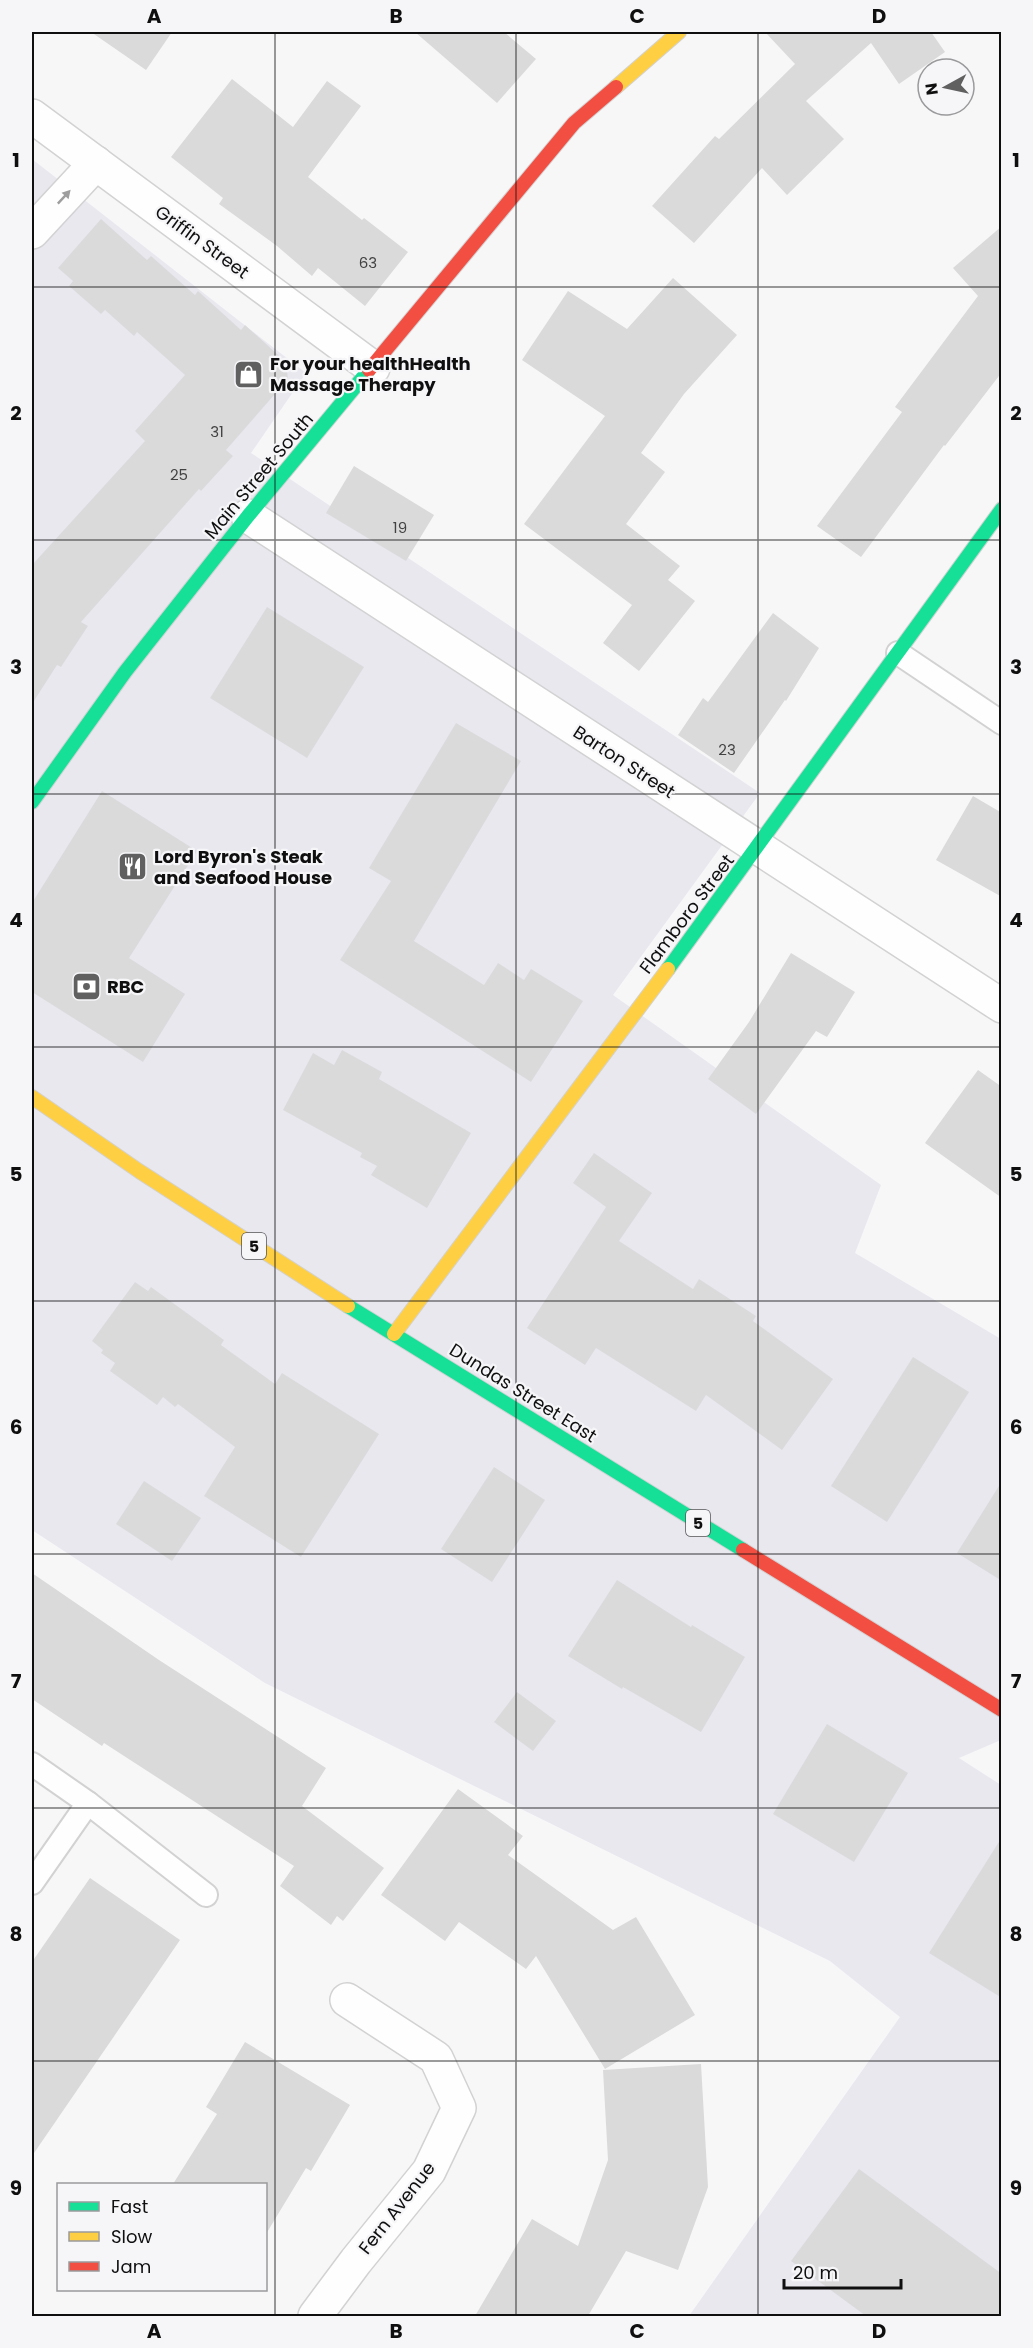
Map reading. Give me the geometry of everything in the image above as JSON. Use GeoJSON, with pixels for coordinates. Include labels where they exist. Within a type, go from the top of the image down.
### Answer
{"type":"FeatureCollection","features":[{"type":"Feature","properties":{"kind":"street","name":"Main Street South"},"geometry":{"type":"LineString","coordinates":[[32,802],[125,672],[248,516],[574,123],[679,32]]}},
{"type":"Feature","properties":{"kind":"street","name":"Griffin Street"},"geometry":{"type":"LineString","coordinates":[[32,116],[373,368]]}},
{"type":"Feature","properties":{"kind":"street"},"geometry":{"type":"LineString","coordinates":[[32,232],[96,163]]}},
{"type":"Feature","properties":{"kind":"street","name":"Flamboro Street"},"geometry":{"type":"LineString","coordinates":[[394,1334],[505,1190],[758,849],[1002,509]]}},
{"type":"Feature","properties":{"kind":"street","name":"Barton Street"},"geometry":{"type":"LineString","coordinates":[[248,516],[1002,1006]]}},
{"type":"Feature","properties":{"kind":"street","name":"Dundas Street East"},"geometry":{"type":"LineString","coordinates":[[32,1097],[149,1178],[394,1334],[1002,1710]]}},
{"type":"Feature","properties":{"kind":"street","name":"Fern Avenue"},"geometry":{"type":"LineString","coordinates":[[315,2316],[356,2260],[429,2171],[459,2108],[436,2058],[347,2000]]}},
{"type":"Feature","properties":{"kind":"lane"},"geometry":{"type":"LineString","coordinates":[[898,653],[1002,723]]}},
{"type":"Feature","properties":{"kind":"lane"},"geometry":{"type":"LineString","coordinates":[[32,1764],[88,1803],[206,1895]]}},
{"type":"Feature","properties":{"kind":"lane"},"geometry":{"type":"LineString","coordinates":[[32,1883],[88,1803]]}},
{"type":"Feature","properties":{"kind":"shaded area"},"geometry":{"type":"Polygon","coordinates":[[[32,159],[306,373],[251,453],[760,793],[613,995],[881,1185],[855,1253],[1001,1339],[1001,1740],[959,1758],[1001,1785],[1001,2316],[689,2316],[900,2017],[830,1961],[265,1683],[32,1530],[32,159]]]}},
{"type":"Feature","properties":{"kind":"building"},"geometry":{"type":"Polygon","coordinates":[[[91,32],[172,32],[146,70],[91,32]]]}},
{"type":"Feature","properties":{"kind":"building"},"geometry":{"type":"Polygon","coordinates":[[[415,32],[504,32],[536,59],[497,103],[415,32]]]}},
{"type":"Feature","properties":{"kind":"building"},"geometry":{"type":"Polygon","coordinates":[[[765,32],[931,32],[945,52],[938,57],[916,57],[916,72],[899,84],[871,43],[806,101],[844,139],[787,195],[762,168],[694,243],[652,206],[715,136],[719,139],[795,64],[765,32]]]}},
{"type":"Feature","properties":{"kind":"building"},"geometry":{"type":"Polygon","coordinates":[[[232,79],[293,127],[327,81],[361,106],[308,177],[362,220],[364,218],[408,252],[365,306],[318,268],[312,276],[277,246],[219,204],[223,198],[171,157],[232,79]]]}},
{"type":"Feature","properties":{"kind":"building"},"geometry":{"type":"Polygon","coordinates":[[[101,219],[147,260],[151,256],[195,295],[198,291],[241,330],[245,325],[286,362],[288,379],[226,450],[233,456],[201,491],[199,489],[81,622],[88,626],[61,667],[57,665],[32,704],[32,565],[145,441],[135,431],[185,375],[137,332],[134,336],[105,310],[101,314],[69,286],[73,281],[58,268],[101,219]]]}},
{"type":"Feature","properties":{"kind":"building"},"geometry":{"type":"Polygon","coordinates":[[[1002,226],[1002,372],[944,445],[861,557],[817,526],[902,412],[895,407],[978,296],[953,268],[1002,226]]]}},
{"type":"Feature","properties":{"kind":"building"},"geometry":{"type":"Polygon","coordinates":[[[673,278],[737,335],[684,394],[641,453],[665,472],[626,524],[680,566],[668,580],[695,601],[639,671],[603,643],[632,605],[524,524],[605,416],[522,360],[568,291],[627,329],[673,278]]]}},
{"type":"Feature","properties":{"kind":"building"},"geometry":{"type":"Polygon","coordinates":[[[354,466],[434,515],[406,561],[326,513],[354,466]]]}},
{"type":"Feature","properties":{"kind":"building"},"geometry":{"type":"Polygon","coordinates":[[[267,607],[364,667],[307,758],[210,698],[267,607]]]}},
{"type":"Feature","properties":{"kind":"building"},"geometry":{"type":"Polygon","coordinates":[[[773,613],[819,648],[786,701],[734,773],[678,735],[703,698],[708,702],[773,613]]]}},
{"type":"Feature","properties":{"kind":"building"},"geometry":{"type":"Polygon","coordinates":[[[456,723],[521,761],[414,941],[484,985],[498,963],[524,980],[531,969],[583,1001],[531,1082],[340,960],[391,881],[369,868],[456,723]]]}},
{"type":"Feature","properties":{"kind":"building"},"geometry":{"type":"Polygon","coordinates":[[[102,791],[197,851],[129,958],[185,994],[143,1062],[32,992],[32,903],[102,791]]]}},
{"type":"Feature","properties":{"kind":"building"},"geometry":{"type":"Polygon","coordinates":[[[973,796],[1002,813],[1002,897],[936,860],[973,796]]]}},
{"type":"Feature","properties":{"kind":"building"},"geometry":{"type":"Polygon","coordinates":[[[791,953],[855,992],[827,1037],[816,1031],[756,1114],[708,1079],[749,1022],[791,953]]]}},
{"type":"Feature","properties":{"kind":"building"},"geometry":{"type":"Polygon","coordinates":[[[342,1050],[382,1072],[379,1079],[471,1133],[427,1208],[371,1175],[377,1166],[360,1157],[362,1153],[283,1110],[313,1053],[334,1065],[342,1050]]]}},
{"type":"Feature","properties":{"kind":"building"},"geometry":{"type":"Polygon","coordinates":[[[978,1070],[1002,1087],[1002,1198],[925,1143],[978,1070]]]}},
{"type":"Feature","properties":{"kind":"building"},"geometry":{"type":"Polygon","coordinates":[[[594,1153],[652,1193],[619,1241],[693,1289],[699,1279],[756,1316],[753,1321],[833,1379],[782,1450],[706,1395],[696,1411],[596,1348],[585,1365],[527,1328],[606,1207],[573,1183],[594,1153]]]}},
{"type":"Feature","properties":{"kind":"building"},"geometry":{"type":"Polygon","coordinates":[[[135,1282],[148,1291],[151,1287],[224,1340],[221,1345],[275,1384],[282,1373],[379,1434],[301,1557],[204,1496],[235,1447],[178,1404],[175,1407],[163,1397],[157,1405],[110,1371],[115,1363],[101,1353],[103,1350],[92,1341],[135,1282]]]}},
{"type":"Feature","properties":{"kind":"building"},"geometry":{"type":"Polygon","coordinates":[[[913,1357],[969,1392],[887,1522],[831,1486],[913,1357]]]}},
{"type":"Feature","properties":{"kind":"building"},"geometry":{"type":"Polygon","coordinates":[[[494,1467],[545,1500],[492,1582],[441,1549],[494,1467]]]}},
{"type":"Feature","properties":{"kind":"building"},"geometry":{"type":"Polygon","coordinates":[[[144,1481],[201,1518],[172,1561],[116,1524],[144,1481]]]}},
{"type":"Feature","properties":{"kind":"building"},"geometry":{"type":"Polygon","coordinates":[[[1002,1481],[1002,1581],[957,1553],[1002,1481]]]}},
{"type":"Feature","properties":{"kind":"building"},"geometry":{"type":"Polygon","coordinates":[[[32,1573],[159,1660],[326,1768],[302,1806],[384,1868],[343,1921],[337,1916],[331,1925],[280,1886],[294,1866],[104,1743],[102,1746],[32,1699],[32,1573]]]}},
{"type":"Feature","properties":{"kind":"building"},"geometry":{"type":"Polygon","coordinates":[[[617,1580],[691,1627],[692,1625],[745,1657],[701,1732],[623,1687],[622,1689],[568,1656],[617,1580]]]}},
{"type":"Feature","properties":{"kind":"building"},"geometry":{"type":"Polygon","coordinates":[[[517,1692],[556,1721],[533,1751],[494,1722],[517,1692]]]}},
{"type":"Feature","properties":{"kind":"building"},"geometry":{"type":"Polygon","coordinates":[[[827,1724],[908,1773],[854,1862],[773,1814],[827,1724]]]}},
{"type":"Feature","properties":{"kind":"building"},"geometry":{"type":"Polygon","coordinates":[[[458,1789],[523,1836],[508,1855],[613,1930],[636,1917],[695,2015],[605,2069],[536,1956],[526,1969],[459,1922],[445,1941],[381,1895],[458,1789]]]}},
{"type":"Feature","properties":{"kind":"building"},"geometry":{"type":"Polygon","coordinates":[[[1002,1837],[1002,1998],[929,1953],[1002,1837]]]}},
{"type":"Feature","properties":{"kind":"building"},"geometry":{"type":"Polygon","coordinates":[[[90,1878],[180,1940],[32,2156],[32,1962],[90,1878]]]}},
{"type":"Feature","properties":{"kind":"building"},"geometry":{"type":"Polygon","coordinates":[[[245,2042],[350,2105],[311,2171],[306,2168],[267,2232],[267,2183],[174,2183],[217,2114],[206,2107],[245,2042]]]}},
{"type":"Feature","properties":{"kind":"building"},"geometry":{"type":"Polygon","coordinates":[[[701,2064],[708,2187],[678,2270],[626,2251],[588,2316],[475,2316],[532,2219],[578,2246],[608,2160],[603,2070],[701,2064]]]}},
{"type":"Feature","properties":{"kind":"building"},"geometry":{"type":"Polygon","coordinates":[[[859,2169],[1002,2274],[1002,2316],[866,2316],[791,2261],[859,2169]]]}},
{"type":"Feature","properties":{"kind":"traffic: fast"},"geometry":{"type":"LineString","coordinates":[[32,802],[125,672],[248,516],[369,370]]}},
{"type":"Feature","properties":{"kind":"traffic: fast"},"geometry":{"type":"LineString","coordinates":[[668,969],[1002,509]]}},
{"type":"Feature","properties":{"kind":"traffic: fast"},"geometry":{"type":"LineString","coordinates":[[348,1306],[743,1550]]}},
{"type":"Feature","properties":{"kind":"traffic: slow"},"geometry":{"type":"LineString","coordinates":[[616,87],[679,32]]}},
{"type":"Feature","properties":{"kind":"traffic: slow"},"geometry":{"type":"LineString","coordinates":[[394,1334],[668,969]]}},
{"type":"Feature","properties":{"kind":"traffic: slow"},"geometry":{"type":"LineString","coordinates":[[32,1097],[139,1171],[348,1306]]}},
{"type":"Feature","properties":{"kind":"traffic: jam"},"geometry":{"type":"LineString","coordinates":[[369,370],[574,123],[616,87]]}},
{"type":"Feature","properties":{"kind":"traffic: jam"},"geometry":{"type":"LineString","coordinates":[[743,1550],[1002,1710]]}},
{"type":"Feature","properties":{"kind":"place","name":"For your healthHealth Massage Therapy"},"geometry":{"type":"Point","coordinates":[249,374]}},
{"type":"Feature","properties":{"kind":"place","name":"Lord Byron's Steak and Seafood House"},"geometry":{"type":"Point","coordinates":[133,867]}},
{"type":"Feature","properties":{"kind":"place","name":"RBC"},"geometry":{"type":"Point","coordinates":[86,987]}}]}
